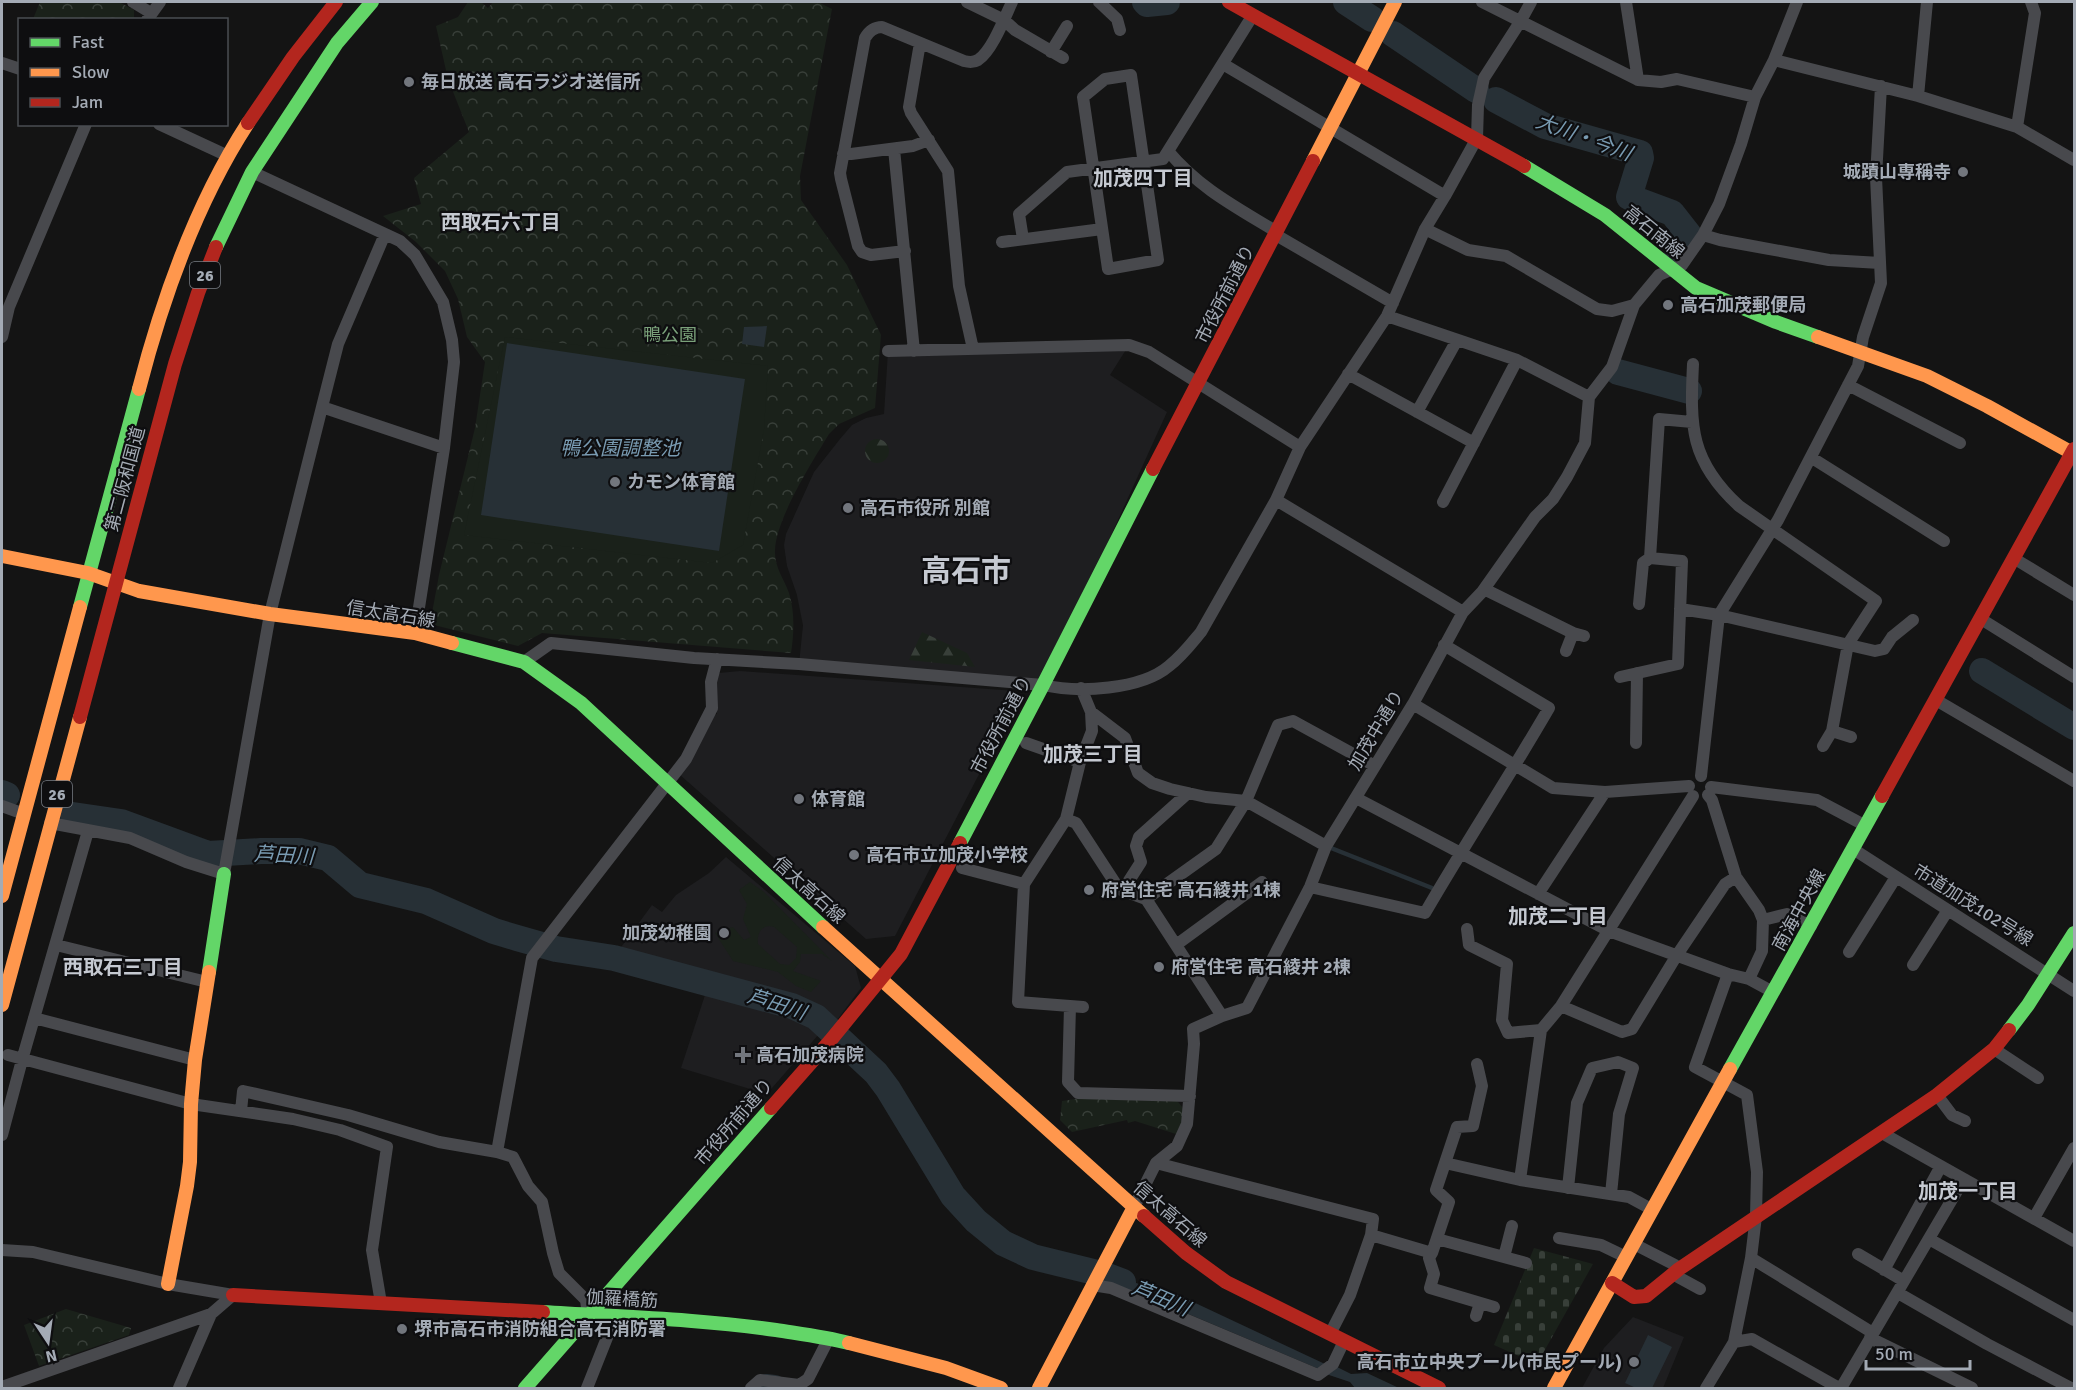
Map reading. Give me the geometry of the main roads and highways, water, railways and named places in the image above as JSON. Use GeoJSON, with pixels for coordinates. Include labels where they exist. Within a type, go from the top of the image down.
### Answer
{"type":"FeatureCollection","features":[{"type":"Feature","properties":{"kind":"main road","name":"第二阪和国道"},"geometry":{"type":"LineString","coordinates":[[2,896],[147,357],[171,281],[193,227],[228,156],[291,59],[336,2]]}},
{"type":"Feature","properties":{"kind":"main road","name":"第二阪和国道"},"geometry":{"type":"LineString","coordinates":[[2,1005],[175,364],[198,293],[219,240],[252,172],[337,43],[372,2]]}},
{"type":"Feature","properties":{"kind":"main road","name":"高石南線"},"geometry":{"type":"LineString","coordinates":[[1228,2],[1545,177],[1605,216],[1696,288],[1729,303],[1927,376],[2074,452]]}},
{"type":"Feature","properties":{"kind":"main road","name":"市役所前通り"},"geometry":{"type":"LineString","coordinates":[[525,1389],[830,1041],[901,954],[1043,685],[1115,541],[1395,2]]}},
{"type":"Feature","properties":{"kind":"main road","name":"南海中央線"},"geometry":{"type":"LineString","coordinates":[[1554,1389],[2074,452]]}},
{"type":"Feature","properties":{"kind":"main road","name":"信太高石線"},"geometry":{"type":"LineString","coordinates":[[2,556],[88,573],[140,591],[270,614],[414,633],[524,662],[581,703],[881,980],[1186,1253],[1226,1282],[1439,1389]]}},
{"type":"Feature","properties":{"kind":"main road"},"geometry":{"type":"LineString","coordinates":[[168,1284],[190,1162],[191,1104],[195,1060],[225,868]]}},
{"type":"Feature","properties":{"kind":"main road"},"geometry":{"type":"LineString","coordinates":[[1612,1283],[1634,1297],[1646,1296],[1676,1271],[1937,1095],[1994,1049],[2049,974],[2074,933]]}},
{"type":"Feature","properties":{"kind":"main road"},"geometry":{"type":"LineString","coordinates":[[1039,1389],[1134,1208]]}},
{"type":"Feature","properties":{"kind":"main road","name":"伽羅橋筋"},"geometry":{"type":"LineString","coordinates":[[233,1295],[588,1316],[616,1315],[732,1324],[829,1338],[946,1368],[1000,1389]]}},
{"type":"Feature","properties":{"kind":"water"},"geometry":{"type":"Polygon","coordinates":[[[767,326],[764,347],[742,344],[744,327],[767,326]]]}},
{"type":"Feature","properties":{"kind":"water","name":"鴨公園調整池"},"geometry":{"type":"Polygon","coordinates":[[[507,343],[745,379],[719,551],[481,515],[507,343]]]}},
{"type":"Feature","properties":{"kind":"water"},"geometry":{"type":"Polygon","coordinates":[[[1107,1271],[1168,1296],[1174,1293],[1325,1364],[1319,1369],[1110,1281],[1102,1282],[1107,1271]]]}},
{"type":"Feature","properties":{"kind":"water"},"geometry":{"type":"Polygon","coordinates":[[[1648,1335],[1672,1347],[1652,1388],[1636,1388],[1625,1383],[1648,1335]]]}},
{"type":"Feature","properties":{"kind":"water"},"geometry":{"type":"Polygon","coordinates":[[[1335,1366],[1351,1374],[1367,1373],[1399,1388],[1355,1388],[1350,1382],[1326,1374],[1335,1366]]]}},
{"type":"Feature","properties":{"kind":"waterway","name":"大川・今川"},"geometry":{"type":"LineString","coordinates":[[1145,2],[1147,4],[1167,2]]}},
{"type":"Feature","properties":{"kind":"waterway","name":"大川・今川"},"geometry":{"type":"LineString","coordinates":[[1346,2],[1372,19]]}},
{"type":"Feature","properties":{"kind":"waterway","name":"大川・今川"},"geometry":{"type":"LineString","coordinates":[[1393,34],[1476,90]]}},
{"type":"Feature","properties":{"kind":"waterway","name":"大川・今川"},"geometry":{"type":"LineString","coordinates":[[1496,100],[1545,126],[1640,153],[1641,158],[1629,197],[1672,213],[1690,236],[1675,259]]}},
{"type":"Feature","properties":{"kind":"waterway","name":"大川・今川"},"geometry":{"type":"LineString","coordinates":[[1618,372],[1689,391]]}},
{"type":"Feature","properties":{"kind":"waterway","name":"大川・今川"},"geometry":{"type":"LineString","coordinates":[[1982,671],[2074,727]]}},
{"type":"Feature","properties":{"kind":"waterway"},"geometry":{"type":"LineString","coordinates":[[2,793],[7,795]]}},
{"type":"Feature","properties":{"kind":"waterway","name":"芦田川"},"geometry":{"type":"LineString","coordinates":[[73,815],[121,822],[208,854],[299,851],[328,858],[360,885],[426,901],[494,931],[556,949],[614,958],[792,1006],[816,1017],[876,1073],[953,1196],[976,1221],[1003,1243],[1033,1257],[1102,1274],[1123,1282]]}},
{"type":"Feature","properties":{"kind":"waterway"},"geometry":{"type":"LineString","coordinates":[[1331,848],[1432,888]]}},
{"type":"Feature","properties":{"kind":"waterway"},"geometry":{"type":"LineString","coordinates":[[762,1388],[774,1388]]}},
{"type":"Feature","properties":{"kind":"place","name":"毎日放送 高石ラジオ送信所"},"geometry":{"type":"Point","coordinates":[409,82]}},
{"type":"Feature","properties":{"kind":"place","name":"城蹟山専稱寺"},"geometry":{"type":"Point","coordinates":[1963,172]}},
{"type":"Feature","properties":{"kind":"place","name":"高石加茂郵便局"},"geometry":{"type":"Point","coordinates":[1668,305]}},
{"type":"Feature","properties":{"kind":"place","name":"カモン体育館"},"geometry":{"type":"Point","coordinates":[615,482]}},
{"type":"Feature","properties":{"kind":"place","name":"高石市役所 別館"},"geometry":{"type":"Point","coordinates":[848,508]}},
{"type":"Feature","properties":{"kind":"place","name":"体育館"},"geometry":{"type":"Point","coordinates":[799,799]}},
{"type":"Feature","properties":{"kind":"place","name":"高石市立加茂小学校"},"geometry":{"type":"Point","coordinates":[854,855]}},
{"type":"Feature","properties":{"kind":"place","name":"府営住宅 高石綾井 1棟"},"geometry":{"type":"Point","coordinates":[1089,890]}},
{"type":"Feature","properties":{"kind":"place","name":"加茂幼稚園"},"geometry":{"type":"Point","coordinates":[724,933]}},
{"type":"Feature","properties":{"kind":"place","name":"府営住宅 高石綾井 2棟"},"geometry":{"type":"Point","coordinates":[1159,967]}},
{"type":"Feature","properties":{"kind":"place","name":"高石加茂病院"},"geometry":{"type":"Point","coordinates":[743,1055]}},
{"type":"Feature","properties":{"kind":"place","name":"堺市高石市消防組合高石消防署"},"geometry":{"type":"Point","coordinates":[402,1329]}},
{"type":"Feature","properties":{"kind":"place","name":"高石市立中央プール(市民プール)"},"geometry":{"type":"Point","coordinates":[1634,1362]}},
{"type":"Feature","properties":{"kind":"district","name":"加茂四丁目"},"geometry":{"type":"Point","coordinates":[1143,178]}},
{"type":"Feature","properties":{"kind":"district","name":"西取石六丁目"},"geometry":{"type":"Point","coordinates":[501,222]}},
{"type":"Feature","properties":{"kind":"district","name":"高石市"},"geometry":{"type":"Point","coordinates":[966,571]}},
{"type":"Feature","properties":{"kind":"district","name":"加茂三丁目"},"geometry":{"type":"Point","coordinates":[1093,754]}},
{"type":"Feature","properties":{"kind":"district","name":"加茂二丁目"},"geometry":{"type":"Point","coordinates":[1558,916]}},
{"type":"Feature","properties":{"kind":"district","name":"西取石三丁目"},"geometry":{"type":"Point","coordinates":[123,967]}},
{"type":"Feature","properties":{"kind":"district","name":"加茂一丁目"},"geometry":{"type":"Point","coordinates":[1968,1191]}},
{"type":"Feature","properties":{"kind":"park label","name":"鴨公園"},"geometry":{"type":"Point","coordinates":[670,335]}}]}
